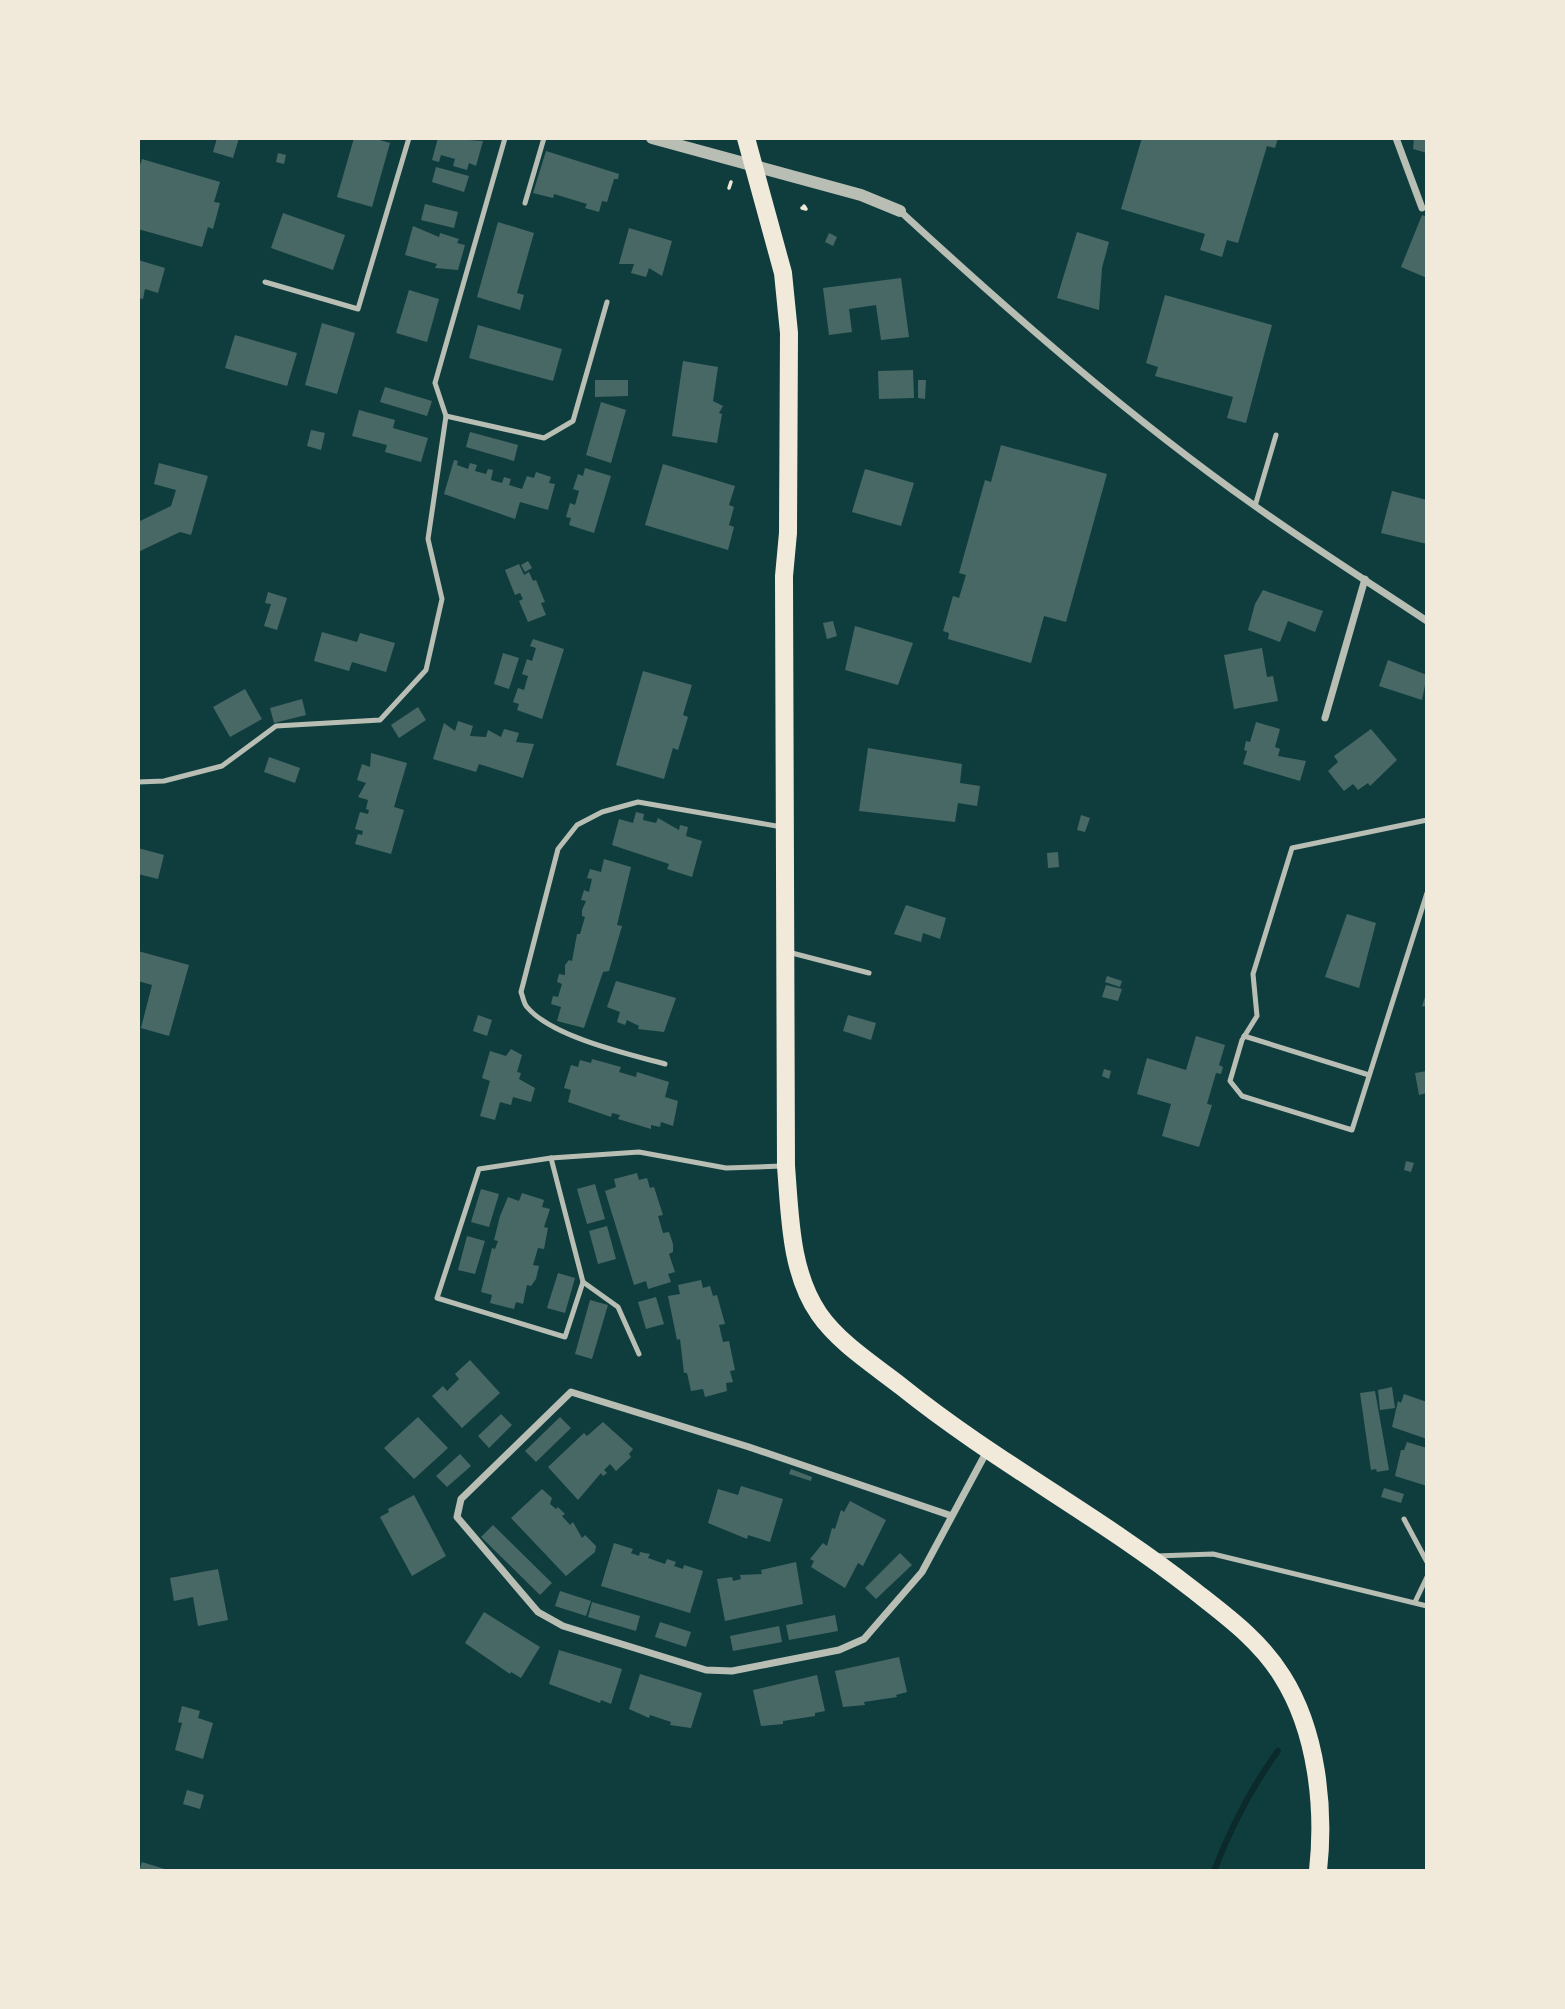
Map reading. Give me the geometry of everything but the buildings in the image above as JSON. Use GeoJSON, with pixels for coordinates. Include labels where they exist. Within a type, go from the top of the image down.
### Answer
{"type":"FeatureCollection","features":[{"type":"Feature","properties":{"kind":"main road"},"geometry":{"type":"LineString","coordinates":[[746,138],[783,273],[789,333],[788,533],[784,576],[786,1166],[792,1233],[802,1280],[819,1314],[845,1341],[943,1420],[1151,1557],[1244,1630],[1283,1676],[1302,1721],[1316,1770],[1320,1816],[1318,1871]]}},
{"type":"Feature","properties":{"kind":"street"},"geometry":{"type":"LineString","coordinates":[[652,138],[756,169],[861,195],[900,211],[979,284],[1141,421],[1255,506],[1427,621]]}},
{"type":"Feature","properties":{"kind":"street"},"geometry":{"type":"LineString","coordinates":[[1396,138],[1422,208]]}},
{"type":"Feature","properties":{"kind":"street"},"geometry":{"type":"LineString","coordinates":[[1325,718],[1365,579]]}},
{"type":"Feature","properties":{"kind":"street"},"geometry":{"type":"LineString","coordinates":[[952,1516],[750,1447],[571,1392],[461,1499],[457,1517],[538,1612],[563,1626],[706,1670],[732,1671],[839,1650],[864,1639],[922,1573],[987,1451]]}},
{"type":"Feature","properties":{"kind":"lane"},"geometry":{"type":"LineString","coordinates":[[265,282],[358,309],[409,138]]}},
{"type":"Feature","properties":{"kind":"lane"},"geometry":{"type":"LineString","coordinates":[[138,782],[164,781],[222,766],[275,726],[380,720],[426,670],[442,599],[428,539],[446,416],[435,383],[505,138]]}},
{"type":"Feature","properties":{"kind":"lane"},"geometry":{"type":"LineString","coordinates":[[525,202],[544,138]]}},
{"type":"Feature","properties":{"kind":"lane"},"geometry":{"type":"LineString","coordinates":[[446,416],[544,438],[573,421],[607,302]]}},
{"type":"Feature","properties":{"kind":"lane"},"geometry":{"type":"LineString","coordinates":[[1255,506],[1276,435]]}},
{"type":"Feature","properties":{"kind":"lane"},"geometry":{"type":"LineString","coordinates":[[665,1064],[594,1044],[551,1025],[525,1006],[521,992],[558,849],[577,825],[602,812],[638,802],[785,828]]}},
{"type":"Feature","properties":{"kind":"lane"},"geometry":{"type":"LineString","coordinates":[[1427,820],[1292,848],[1253,974],[1257,1016],[1244,1036],[1230,1081],[1242,1096],[1352,1130],[1427,893]]}},
{"type":"Feature","properties":{"kind":"lane"},"geometry":{"type":"LineString","coordinates":[[785,952],[869,973]]}},
{"type":"Feature","properties":{"kind":"lane"},"geometry":{"type":"LineString","coordinates":[[1244,1036],[1369,1075]]}},
{"type":"Feature","properties":{"kind":"lane"},"geometry":{"type":"LineString","coordinates":[[551,1158],[583,1282],[565,1337],[437,1298],[479,1169],[551,1158],[639,1152],[726,1168],[786,1166]]}},
{"type":"Feature","properties":{"kind":"lane"},"geometry":{"type":"LineString","coordinates":[[583,1282],[618,1307],[639,1354]]}},
{"type":"Feature","properties":{"kind":"lane"},"geometry":{"type":"LineString","coordinates":[[1404,1519],[1427,1562]]}},
{"type":"Feature","properties":{"kind":"lane"},"geometry":{"type":"LineString","coordinates":[[1151,1557],[1213,1554],[1427,1606]]}},
{"type":"Feature","properties":{"kind":"lane"},"geometry":{"type":"LineString","coordinates":[[1416,1602],[1427,1577]]}},
{"type":"Feature","properties":{"kind":"path"},"geometry":{"type":"LineString","coordinates":[[729,187],[731,182]]}},
{"type":"Feature","properties":{"kind":"waterway"},"geometry":{"type":"LineString","coordinates":[[1214,1871],[1242,1809],[1278,1751]]}}]}
